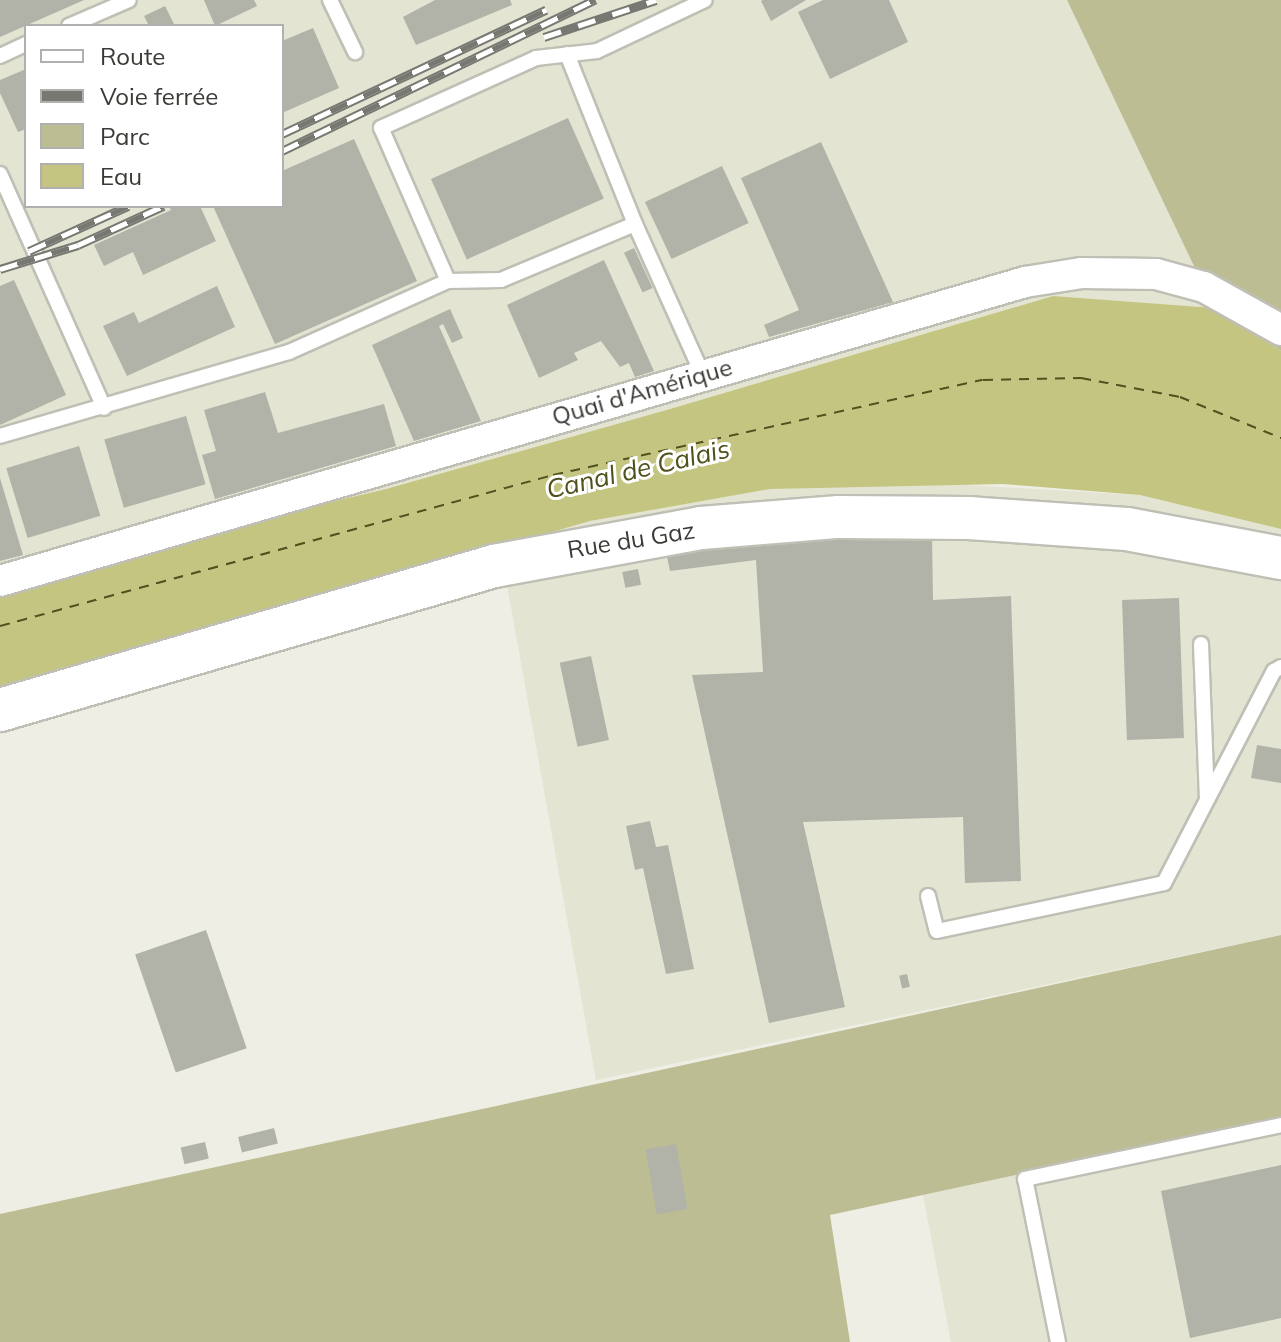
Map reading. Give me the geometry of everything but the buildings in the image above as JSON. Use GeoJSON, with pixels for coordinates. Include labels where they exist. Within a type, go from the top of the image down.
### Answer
{"type":"FeatureCollection","features":[{"type":"Feature","properties":{"kind":"street","name":"Quai d'Amérique"},"geometry":{"type":"LineString","coordinates":[[0,581],[1025,282],[1082,273],[1138,272],[1181,280],[1228,298],[1281,330]]}},
{"type":"Feature","properties":{"kind":"street","name":"Rue du Gaz"},"geometry":{"type":"LineString","coordinates":[[0,710],[494,566],[701,528],[839,517],[969,518],[1127,529],[1281,558]]}},
{"type":"Feature","properties":{"kind":"lane"},"geometry":{"type":"LineString","coordinates":[[74,24],[129,0]]}},
{"type":"Feature","properties":{"kind":"lane"},"geometry":{"type":"LineString","coordinates":[[330,0],[355,52]]}},
{"type":"Feature","properties":{"kind":"lane"},"geometry":{"type":"LineString","coordinates":[[448,281],[381,128],[536,58],[597,51],[705,0]]}},
{"type":"Feature","properties":{"kind":"lane"},"geometry":{"type":"LineString","coordinates":[[0,56],[24,45]]}},
{"type":"Feature","properties":{"kind":"lane"},"geometry":{"type":"LineString","coordinates":[[567,54],[635,224],[703,375]]}},
{"type":"Feature","properties":{"kind":"lane"},"geometry":{"type":"LineString","coordinates":[[0,174],[104,408]]}},
{"type":"Feature","properties":{"kind":"lane"},"geometry":{"type":"LineString","coordinates":[[0,436],[289,352],[448,281],[501,280],[635,224]]}},
{"type":"Feature","properties":{"kind":"lane"},"geometry":{"type":"LineString","coordinates":[[1201,644],[1207,799]]}},
{"type":"Feature","properties":{"kind":"lane"},"geometry":{"type":"LineString","coordinates":[[928,896],[937,931],[1164,883],[1274,671],[1281,667]]}},
{"type":"Feature","properties":{"kind":"lane"},"geometry":{"type":"LineString","coordinates":[[1058,1342],[1025,1179],[1281,1125]]}},
{"type":"Feature","properties":{"kind":"shaded area"},"geometry":{"type":"Polygon","coordinates":[[[0,0],[1067,0],[1214,308],[1053,296],[386,489],[204,532],[0,592],[0,0]]]}},
{"type":"Feature","properties":{"kind":"shaded area"},"geometry":{"type":"Polygon","coordinates":[[[930,483],[1140,495],[1281,529],[1281,935],[596,1080],[500,546],[590,521],[770,489],[930,483]]]}},
{"type":"Feature","properties":{"kind":"shaded area"},"geometry":{"type":"Polygon","coordinates":[[[1281,1118],[1281,1342],[951,1342],[923,1195],[1281,1118]]]}},
{"type":"Feature","properties":{"kind":"green space"},"geometry":{"type":"Polygon","coordinates":[[[1067,0],[1281,0],[1281,351],[1214,308],[1067,0]]]}},
{"type":"Feature","properties":{"kind":"green space"},"geometry":{"type":"Polygon","coordinates":[[[1281,935],[1281,1118],[830,1215],[850,1342],[0,1342],[0,1214],[1281,935]]]}},
{"type":"Feature","properties":{"kind":"water","name":"Canal de Calais"},"geometry":{"type":"Polygon","coordinates":[[[1053,296],[1214,308],[1281,351],[1281,529],[1140,495],[1003,484],[770,489],[590,521],[0,691],[0,592],[204,532],[386,489],[1053,296]]]}},
{"type":"Feature","properties":{"kind":"ferry route"},"geometry":{"type":"LineString","coordinates":[[0,626],[553,475],[983,380],[1081,378],[1180,397],[1281,438]]}},
{"type":"Feature","properties":{"kind":"railway"},"geometry":{"type":"LineString","coordinates":[[284,150],[595,0]]}},
{"type":"Feature","properties":{"kind":"railway"},"geometry":{"type":"LineString","coordinates":[[544,37],[656,0]]}},
{"type":"Feature","properties":{"kind":"railway"},"geometry":{"type":"LineString","coordinates":[[284,133],[546,10]]}},
{"type":"Feature","properties":{"kind":"railway"},"geometry":{"type":"LineString","coordinates":[[29,251],[124,208]]}},
{"type":"Feature","properties":{"kind":"railway"},"geometry":{"type":"LineString","coordinates":[[0,269],[78,245],[159,208]]}}]}
